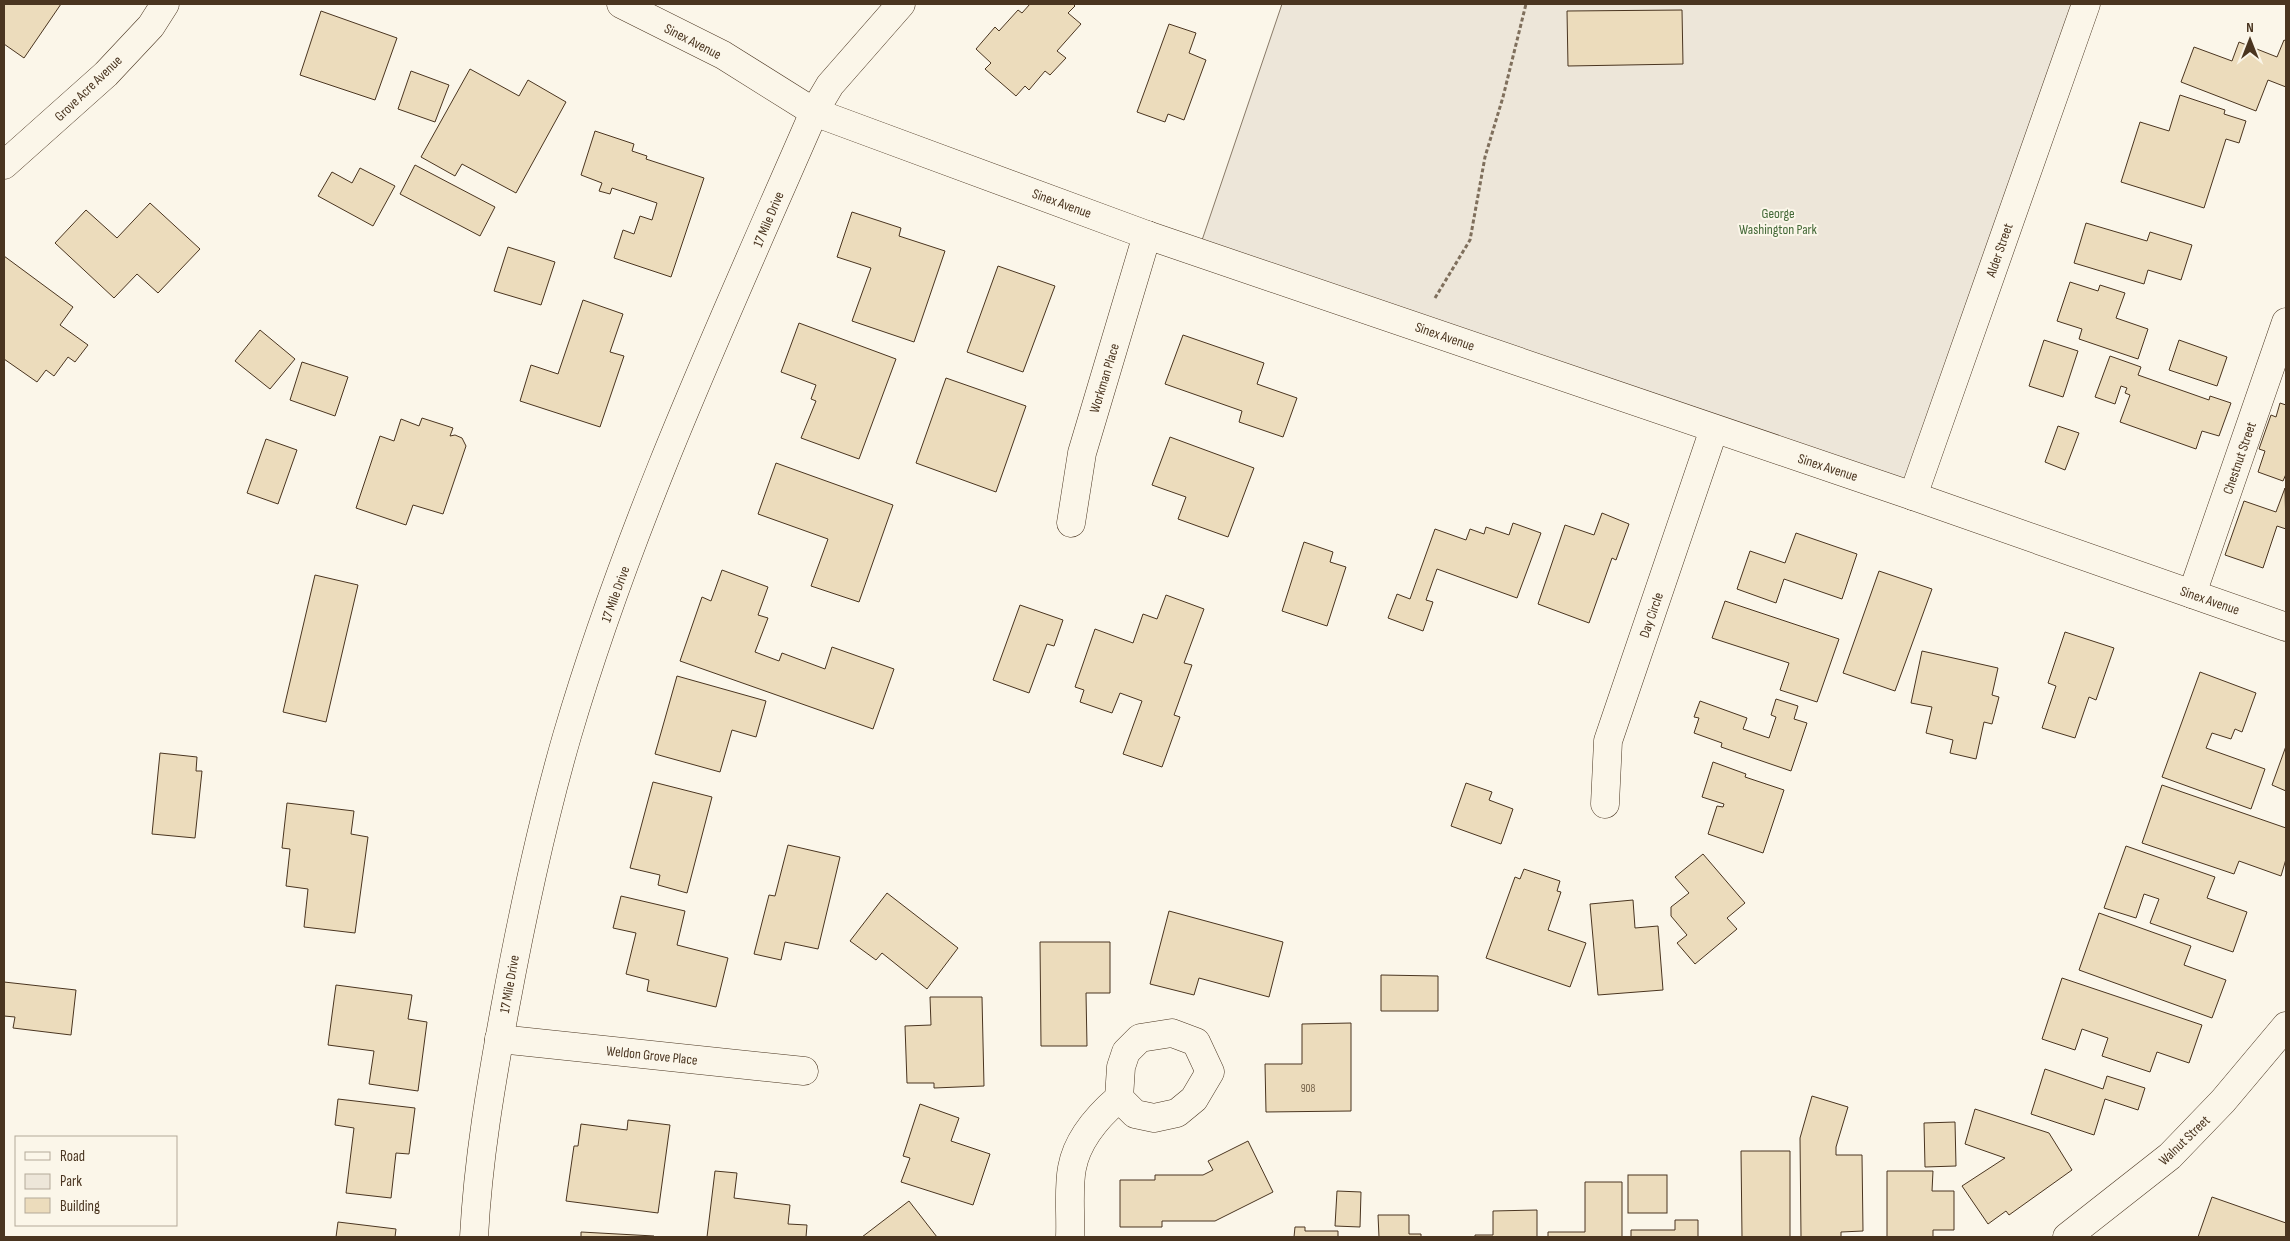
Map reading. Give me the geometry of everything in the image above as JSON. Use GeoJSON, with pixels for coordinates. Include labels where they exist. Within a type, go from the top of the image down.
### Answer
{"type":"FeatureCollection","features":[{"type":"Feature","properties":{"kind":"street","name":"Grove Acre Avenue"},"geometry":{"type":"LineString","coordinates":[[4,165],[106,74],[151,26],[165,4]]}},
{"type":"Feature","properties":{"kind":"street","name":"Sinex Avenue"},"geometry":{"type":"LineString","coordinates":[[622,4],[723,55],[814,112],[1148,235],[1417,326],[1714,430],[1913,496],[2286,627]]}},
{"type":"Feature","properties":{"kind":"street","name":"17 Mile Drive"},"geometry":{"type":"LineString","coordinates":[[474,1237],[485,1128],[499,1039],[526,896],[543,824],[568,735],[609,609],[659,473],[814,112],[830,85],[901,4]]}},
{"type":"Feature","properties":{"kind":"street","name":"Alder Street"},"geometry":{"type":"LineString","coordinates":[[1913,496],[2086,4]]}},
{"type":"Feature","properties":{"kind":"street","name":"Workman Place"},"geometry":{"type":"LineString","coordinates":[[1071,523],[1082,453],[1148,235]]}},
{"type":"Feature","properties":{"kind":"street","name":"Chestnut Street"},"geometry":{"type":"LineString","coordinates":[[2192,594],[2286,322]]}},
{"type":"Feature","properties":{"kind":"street","name":"Day Circle"},"geometry":{"type":"LineString","coordinates":[[1605,804],[1608,741],[1714,430]]}},
{"type":"Feature","properties":{"kind":"street","name":"Walnut Street"},"geometry":{"type":"LineString","coordinates":[[2067,1237],[2170,1156],[2223,1101],[2286,1026]]}},
{"type":"Feature","properties":{"kind":"street","name":"Weldon Grove Place"},"geometry":{"type":"LineString","coordinates":[[499,1039],[804,1071]]}},
{"type":"Feature","properties":{"kind":"street"},"geometry":{"type":"LineString","coordinates":[[1070,1237],[1072,1168],[1080,1145],[1103,1111],[1119,1098]]}},
{"type":"Feature","properties":{"kind":"path"},"geometry":{"type":"LineString","coordinates":[[1417,326],[1470,240],[1485,157],[1503,97],[1526,4]]}},
{"type":"Feature","properties":{"kind":"green space","name":"George Washington Park"},"geometry":{"type":"Polygon","coordinates":[[[1282,4],[2086,4],[1913,496],[1198,252],[1282,4]]]}},
{"type":"Feature","properties":{"kind":"building"},"geometry":{"type":"Polygon","coordinates":[[[4,4],[61,4],[24,58],[4,44],[4,4]]]}},
{"type":"Feature","properties":{"kind":"building"},"geometry":{"type":"Polygon","coordinates":[[[1030,4],[1073,4],[1075,6],[1068,13],[1081,24],[1057,51],[1066,58],[1050,75],[1045,71],[1029,90],[1025,86],[1016,96],[985,69],[991,63],[976,49],[995,27],[999,31],[1018,10],[1022,13],[1030,4]]]}},
{"type":"Feature","properties":{"kind":"building"},"geometry":{"type":"Polygon","coordinates":[[[1682,10],[1683,64],[1568,66],[1567,11],[1682,10]]]}},
{"type":"Feature","properties":{"kind":"building"},"geometry":{"type":"Polygon","coordinates":[[[321,11],[397,38],[375,100],[300,75],[321,11]]]}},
{"type":"Feature","properties":{"kind":"building"},"geometry":{"type":"Polygon","coordinates":[[[1169,24],[1196,33],[1189,53],[1206,60],[1184,120],[1168,114],[1165,122],[1137,112],[1169,24]]]}},
{"type":"Feature","properties":{"kind":"building"},"geometry":{"type":"Polygon","coordinates":[[[2284,40],[2286,41],[2286,87],[2268,80],[2256,111],[2181,82],[2194,47],[2232,61],[2239,42],[2277,57],[2284,40]]]}},
{"type":"Feature","properties":{"kind":"building"},"geometry":{"type":"Polygon","coordinates":[[[470,69],[519,96],[528,80],[566,102],[516,193],[462,164],[455,176],[421,157],[470,69]]]}},
{"type":"Feature","properties":{"kind":"building"},"geometry":{"type":"Polygon","coordinates":[[[411,71],[449,85],[435,122],[398,109],[411,71]]]}},
{"type":"Feature","properties":{"kind":"building"},"geometry":{"type":"Polygon","coordinates":[[[2180,95],[2225,110],[2224,114],[2246,121],[2239,143],[2226,139],[2204,208],[2121,182],[2140,122],[2169,131],[2180,95]]]}},
{"type":"Feature","properties":{"kind":"building"},"geometry":{"type":"Polygon","coordinates":[[[595,131],[634,144],[632,151],[647,156],[646,159],[704,178],[671,277],[614,258],[623,230],[634,234],[640,216],[652,220],[657,203],[612,188],[610,194],[599,191],[602,183],[581,175],[595,131]]]}},
{"type":"Feature","properties":{"kind":"building"},"geometry":{"type":"Polygon","coordinates":[[[415,165],[495,207],[480,236],[400,194],[415,165]]]}},
{"type":"Feature","properties":{"kind":"building"},"geometry":{"type":"Polygon","coordinates":[[[360,168],[395,186],[373,226],[318,196],[332,172],[352,183],[360,168]]]}},
{"type":"Feature","properties":{"kind":"building"},"geometry":{"type":"Polygon","coordinates":[[[150,203],[200,249],[158,293],[137,274],[114,298],[55,243],[86,210],[117,238],[150,203]]]}},
{"type":"Feature","properties":{"kind":"building"},"geometry":{"type":"Polygon","coordinates":[[[852,212],[901,228],[899,236],[945,251],[914,342],[852,321],[871,268],[837,257],[852,212]]]}},
{"type":"Feature","properties":{"kind":"building"},"geometry":{"type":"Polygon","coordinates":[[[2086,223],[2147,241],[2150,232],[2192,245],[2181,280],[2148,270],[2144,284],[2074,263],[2086,223]]]}},
{"type":"Feature","properties":{"kind":"building"},"geometry":{"type":"Polygon","coordinates":[[[508,247],[555,262],[541,305],[494,291],[508,247]]]}},
{"type":"Feature","properties":{"kind":"building"},"geometry":{"type":"Polygon","coordinates":[[[4,256],[73,307],[60,325],[88,345],[75,362],[68,357],[54,376],[46,370],[37,382],[4,359],[4,256]]]}},
{"type":"Feature","properties":{"kind":"building"},"geometry":{"type":"Polygon","coordinates":[[[998,266],[1055,286],[1023,372],[967,352],[998,266]]]}},
{"type":"Feature","properties":{"kind":"building"},"geometry":{"type":"Polygon","coordinates":[[[2070,282],[2098,291],[2100,285],[2125,293],[2116,318],[2148,329],[2138,359],[2079,339],[2082,329],[2057,321],[2070,282]]]}},
{"type":"Feature","properties":{"kind":"building"},"geometry":{"type":"Polygon","coordinates":[[[583,300],[623,314],[610,352],[624,356],[600,427],[520,401],[531,365],[558,374],[583,300]]]}},
{"type":"Feature","properties":{"kind":"building"},"geometry":{"type":"Polygon","coordinates":[[[799,323],[896,359],[859,459],[801,438],[816,401],[811,399],[816,385],[781,372],[799,323]]]}},
{"type":"Feature","properties":{"kind":"building"},"geometry":{"type":"Polygon","coordinates":[[[260,330],[295,359],[270,389],[235,361],[260,330]]]}},
{"type":"Feature","properties":{"kind":"building"},"geometry":{"type":"Polygon","coordinates":[[[1183,335],[1264,363],[1257,384],[1297,398],[1283,437],[1239,422],[1242,411],[1165,384],[1183,335]]]}},
{"type":"Feature","properties":{"kind":"building"},"geometry":{"type":"Polygon","coordinates":[[[2044,340],[2078,351],[2063,397],[2029,386],[2044,340]]]}},
{"type":"Feature","properties":{"kind":"building"},"geometry":{"type":"Polygon","coordinates":[[[2179,340],[2227,357],[2217,386],[2169,370],[2179,340]]]}},
{"type":"Feature","properties":{"kind":"building"},"geometry":{"type":"Polygon","coordinates":[[[2110,356],[2141,367],[2138,375],[2209,400],[2210,396],[2231,403],[2219,436],[2202,431],[2196,449],[2120,422],[2130,395],[2125,393],[2127,388],[2121,386],[2115,404],[2095,397],[2110,356]]]}},
{"type":"Feature","properties":{"kind":"building"},"geometry":{"type":"Polygon","coordinates":[[[302,362],[348,377],[335,416],[290,400],[302,362]]]}},
{"type":"Feature","properties":{"kind":"building"},"geometry":{"type":"Polygon","coordinates":[[[946,378],[1026,406],[996,492],[916,463],[946,378]]]}},
{"type":"Feature","properties":{"kind":"building"},"geometry":{"type":"Polygon","coordinates":[[[2280,403],[2286,405],[2286,474],[2283,481],[2258,472],[2265,451],[2259,449],[2271,415],[2276,417],[2280,403]]]}},
{"type":"Feature","properties":{"kind":"building"},"geometry":{"type":"Polygon","coordinates":[[[422,418],[453,428],[450,436],[455,435],[462,438],[466,446],[443,514],[413,505],[406,525],[356,508],[380,436],[394,441],[401,419],[419,426],[422,418]]]}},
{"type":"Feature","properties":{"kind":"building"},"geometry":{"type":"Polygon","coordinates":[[[2058,426],[2079,433],[2065,470],[2045,462],[2058,426]]]}},
{"type":"Feature","properties":{"kind":"building"},"geometry":{"type":"Polygon","coordinates":[[[1170,437],[1254,468],[1228,537],[1178,519],[1186,497],[1152,485],[1170,437]]]}},
{"type":"Feature","properties":{"kind":"building"},"geometry":{"type":"Polygon","coordinates":[[[266,439],[297,450],[278,504],[247,493],[266,439]]]}},
{"type":"Feature","properties":{"kind":"building"},"geometry":{"type":"Polygon","coordinates":[[[776,463],[893,505],[859,602],[811,586],[828,539],[758,514],[776,463]]]}},
{"type":"Feature","properties":{"kind":"building"},"geometry":{"type":"Polygon","coordinates":[[[2285,488],[2286,529],[2277,526],[2263,568],[2225,555],[2244,501],[2276,512],[2285,488]]]}},
{"type":"Feature","properties":{"kind":"building"},"geometry":{"type":"Polygon","coordinates":[[[1602,513],[1629,524],[1616,560],[1612,558],[1589,623],[1538,604],[1565,525],[1594,535],[1602,513]]]}},
{"type":"Feature","properties":{"kind":"building"},"geometry":{"type":"Polygon","coordinates":[[[1513,523],[1541,533],[1517,598],[1437,569],[1426,600],[1433,602],[1423,631],[1388,618],[1397,594],[1410,599],[1435,529],[1466,540],[1470,529],[1484,534],[1486,527],[1509,535],[1513,523]]]}},
{"type":"Feature","properties":{"kind":"building"},"geometry":{"type":"Polygon","coordinates":[[[1796,533],[1857,554],[1842,599],[1784,579],[1776,603],[1737,589],[1750,551],[1785,563],[1796,533]]]}},
{"type":"Feature","properties":{"kind":"building"},"geometry":{"type":"Polygon","coordinates":[[[1304,542],[1333,552],[1330,562],[1346,567],[1327,626],[1282,611],[1304,542]]]}},
{"type":"Feature","properties":{"kind":"building"},"geometry":{"type":"Polygon","coordinates":[[[722,570],[768,587],[758,615],[768,618],[755,652],[779,661],[782,653],[825,669],[832,647],[894,669],[873,729],[680,661],[702,597],[711,601],[722,570]]]}},
{"type":"Feature","properties":{"kind":"building"},"geometry":{"type":"Polygon","coordinates":[[[1879,571],[1932,589],[1895,691],[1843,673],[1879,571]]]}},
{"type":"Feature","properties":{"kind":"building"},"geometry":{"type":"Polygon","coordinates":[[[315,575],[358,585],[326,722],[283,712],[315,575]]]}},
{"type":"Feature","properties":{"kind":"building"},"geometry":{"type":"Polygon","coordinates":[[[1166,595],[1204,609],[1184,663],[1192,665],[1174,715],[1180,717],[1162,767],[1123,754],[1142,701],[1120,693],[1112,713],[1080,702],[1084,690],[1075,687],[1095,629],[1133,643],[1143,614],[1157,619],[1166,595]]]}},
{"type":"Feature","properties":{"kind":"building"},"geometry":{"type":"Polygon","coordinates":[[[1725,601],[1839,639],[1817,702],[1780,690],[1789,663],[1712,638],[1725,601]]]}},
{"type":"Feature","properties":{"kind":"building"},"geometry":{"type":"Polygon","coordinates":[[[1020,605],[1063,620],[1054,646],[1047,644],[1029,693],[993,680],[1020,605]]]}},
{"type":"Feature","properties":{"kind":"building"},"geometry":{"type":"Polygon","coordinates":[[[2065,632],[2114,648],[2096,700],[2089,697],[2075,738],[2042,728],[2056,686],[2048,683],[2065,632]]]}},
{"type":"Feature","properties":{"kind":"building"},"geometry":{"type":"Polygon","coordinates":[[[1922,651],[1998,668],[1992,695],[1999,697],[1992,724],[1984,722],[1976,759],[1950,753],[1953,740],[1926,733],[1932,707],[1911,703],[1922,651]]]}},
{"type":"Feature","properties":{"kind":"building"},"geometry":{"type":"Polygon","coordinates":[[[2200,672],[2256,693],[2242,732],[2235,729],[2231,739],[2212,733],[2206,748],[2265,769],[2251,809],[2162,777],[2200,672]]]}},
{"type":"Feature","properties":{"kind":"building"},"geometry":{"type":"Polygon","coordinates":[[[677,676],[766,701],[756,737],[732,730],[720,772],[655,754],[677,676]]]}},
{"type":"Feature","properties":{"kind":"building"},"geometry":{"type":"Polygon","coordinates":[[[1776,699],[1798,706],[1794,719],[1807,723],[1791,771],[1721,747],[1722,743],[1694,733],[1699,718],[1694,717],[1700,701],[1747,718],[1743,729],[1769,738],[1776,717],[1771,715],[1776,699]]]}},
{"type":"Feature","properties":{"kind":"building"},"geometry":{"type":"Polygon","coordinates":[[[2286,746],[2286,791],[2272,785],[2286,746]]]}},
{"type":"Feature","properties":{"kind":"building"},"geometry":{"type":"Polygon","coordinates":[[[160,753],[197,757],[196,771],[202,771],[195,838],[152,834],[160,753]]]}},
{"type":"Feature","properties":{"kind":"building"},"geometry":{"type":"Polygon","coordinates":[[[1713,762],[1746,774],[1745,777],[1784,790],[1763,853],[1708,834],[1717,806],[1723,807],[1724,804],[1702,797],[1713,762]]]}},
{"type":"Feature","properties":{"kind":"building"},"geometry":{"type":"Polygon","coordinates":[[[653,782],[712,797],[687,893],[658,885],[660,875],[630,868],[653,782]]]}},
{"type":"Feature","properties":{"kind":"building"},"geometry":{"type":"Polygon","coordinates":[[[1466,783],[1492,792],[1489,800],[1513,809],[1501,844],[1451,826],[1466,783]]]}},
{"type":"Feature","properties":{"kind":"building"},"geometry":{"type":"Polygon","coordinates":[[[2162,785],[2286,828],[2286,859],[2281,876],[2239,861],[2234,874],[2142,843],[2162,785]]]}},
{"type":"Feature","properties":{"kind":"building"},"geometry":{"type":"Polygon","coordinates":[[[287,803],[354,811],[351,834],[368,837],[355,933],[304,927],[308,889],[286,886],[290,849],[282,848],[287,803]]]}},
{"type":"Feature","properties":{"kind":"building"},"geometry":{"type":"Polygon","coordinates":[[[788,845],[840,857],[818,949],[785,942],[781,960],[754,954],[769,895],[775,896],[788,845]]]}},
{"type":"Feature","properties":{"kind":"building"},"geometry":{"type":"Polygon","coordinates":[[[2126,846],[2215,877],[2207,898],[2247,912],[2233,952],[2150,923],[2159,899],[2144,894],[2136,918],[2104,908],[2126,846]]]}},
{"type":"Feature","properties":{"kind":"building"},"geometry":{"type":"Polygon","coordinates":[[[1703,854],[1745,903],[1727,918],[1737,929],[1695,964],[1677,943],[1687,935],[1671,916],[1671,907],[1689,893],[1675,877],[1703,854]]]}},
{"type":"Feature","properties":{"kind":"building"},"geometry":{"type":"Polygon","coordinates":[[[1524,869],[1560,881],[1557,891],[1561,892],[1548,930],[1586,943],[1570,987],[1486,958],[1515,877],[1520,879],[1524,869]]]}},
{"type":"Feature","properties":{"kind":"building"},"geometry":{"type":"Polygon","coordinates":[[[887,893],[958,948],[927,989],[882,953],[876,960],[850,941],[887,893]]]}},
{"type":"Feature","properties":{"kind":"building"},"geometry":{"type":"Polygon","coordinates":[[[621,896],[685,911],[677,945],[728,958],[716,1007],[647,991],[649,980],[626,974],[636,933],[613,928],[621,896]]]}},
{"type":"Feature","properties":{"kind":"building"},"geometry":{"type":"Polygon","coordinates":[[[1633,900],[1635,928],[1658,926],[1663,990],[1598,995],[1590,904],[1633,900]]]}},
{"type":"Feature","properties":{"kind":"building"},"geometry":{"type":"Polygon","coordinates":[[[1169,911],[1283,942],[1269,997],[1199,978],[1194,995],[1150,984],[1169,911]]]}},
{"type":"Feature","properties":{"kind":"building"},"geometry":{"type":"Polygon","coordinates":[[[2099,913],[2191,946],[2184,965],[2226,980],[2212,1018],[2079,970],[2099,913]]]}},
{"type":"Feature","properties":{"kind":"building"},"geometry":{"type":"Polygon","coordinates":[[[1040,942],[1110,942],[1110,993],[1086,993],[1087,1046],[1041,1046],[1040,942]]]}},
{"type":"Feature","properties":{"kind":"building"},"geometry":{"type":"Polygon","coordinates":[[[1381,975],[1438,976],[1438,1011],[1381,1011],[1381,975]]]}},
{"type":"Feature","properties":{"kind":"building"},"geometry":{"type":"Polygon","coordinates":[[[2062,978],[2202,1025],[2189,1063],[2157,1052],[2150,1072],[2102,1056],[2108,1038],[2082,1029],[2075,1050],[2042,1039],[2062,978]]]}},
{"type":"Feature","properties":{"kind":"building"},"geometry":{"type":"Polygon","coordinates":[[[4,982],[76,990],[71,1035],[13,1028],[15,1017],[4,1016],[4,982]]]}},
{"type":"Feature","properties":{"kind":"building"},"geometry":{"type":"Polygon","coordinates":[[[336,985],[412,995],[408,1019],[427,1022],[418,1091],[369,1084],[374,1051],[328,1045],[336,985]]]}},
{"type":"Feature","properties":{"kind":"building"},"geometry":{"type":"Polygon","coordinates":[[[930,997],[982,997],[984,1086],[934,1088],[934,1083],[907,1083],[905,1026],[931,1025],[930,997]]]}},
{"type":"Feature","properties":{"kind":"building"},"geometry":{"type":"Polygon","coordinates":[[[1351,1023],[1351,1111],[1266,1112],[1265,1064],[1302,1064],[1302,1024],[1351,1023]]]}},
{"type":"Feature","properties":{"kind":"building"},"geometry":{"type":"Polygon","coordinates":[[[2045,1069],[2103,1089],[2107,1076],[2145,1088],[2138,1110],[2105,1099],[2094,1135],[2031,1114],[2045,1069]]]}},
{"type":"Feature","properties":{"kind":"building"},"geometry":{"type":"Polygon","coordinates":[[[1812,1096],[1848,1107],[1836,1147],[1836,1155],[1862,1155],[1863,1231],[1841,1232],[1841,1237],[1801,1237],[1800,1138],[1812,1096]]]}},
{"type":"Feature","properties":{"kind":"building"},"geometry":{"type":"Polygon","coordinates":[[[338,1099],[415,1108],[409,1154],[396,1153],[391,1198],[346,1193],[354,1128],[335,1125],[338,1099]]]}},
{"type":"Feature","properties":{"kind":"building"},"geometry":{"type":"Polygon","coordinates":[[[920,1104],[959,1118],[951,1141],[990,1154],[973,1205],[901,1182],[910,1158],[903,1156],[920,1104]]]}},
{"type":"Feature","properties":{"kind":"building"},"geometry":{"type":"Polygon","coordinates":[[[1975,1109],[2049,1133],[2072,1170],[2009,1215],[2006,1211],[1988,1224],[1962,1186],[2005,1158],[1965,1144],[1975,1109]]]}},
{"type":"Feature","properties":{"kind":"building"},"geometry":{"type":"Polygon","coordinates":[[[628,1120],[670,1125],[658,1213],[566,1201],[574,1146],[578,1146],[581,1124],[627,1130],[628,1120]]]}},
{"type":"Feature","properties":{"kind":"building"},"geometry":{"type":"Polygon","coordinates":[[[1955,1122],[1956,1166],[1925,1167],[1924,1123],[1955,1122]]]}},
{"type":"Feature","properties":{"kind":"building"},"geometry":{"type":"Polygon","coordinates":[[[1248,1141],[1273,1192],[1215,1221],[1162,1221],[1162,1227],[1120,1227],[1120,1180],[1155,1180],[1155,1175],[1203,1175],[1213,1170],[1208,1161],[1248,1141]]]}},
{"type":"Feature","properties":{"kind":"building"},"geometry":{"type":"Polygon","coordinates":[[[1741,1151],[1790,1151],[1790,1237],[1742,1237],[1741,1151]]]}},
{"type":"Feature","properties":{"kind":"building"},"geometry":{"type":"Polygon","coordinates":[[[715,1171],[737,1173],[734,1198],[790,1205],[788,1224],[807,1225],[806,1237],[707,1237],[715,1171]]]}},
{"type":"Feature","properties":{"kind":"building"},"geometry":{"type":"Polygon","coordinates":[[[1887,1171],[1933,1171],[1932,1191],[1954,1191],[1954,1230],[1933,1230],[1933,1237],[1887,1237],[1887,1171]]]}},
{"type":"Feature","properties":{"kind":"building"},"geometry":{"type":"Polygon","coordinates":[[[1628,1175],[1667,1175],[1667,1213],[1628,1213],[1628,1175]]]}},
{"type":"Feature","properties":{"kind":"building"},"geometry":{"type":"Polygon","coordinates":[[[1585,1182],[1622,1182],[1622,1237],[1548,1237],[1548,1232],[1585,1232],[1585,1182]]]}},
{"type":"Feature","properties":{"kind":"building"},"geometry":{"type":"Polygon","coordinates":[[[1337,1191],[1361,1192],[1360,1227],[1335,1226],[1337,1191]]]}},
{"type":"Feature","properties":{"kind":"building"},"geometry":{"type":"Polygon","coordinates":[[[2212,1197],[2286,1223],[2286,1237],[2198,1237],[2212,1197]]]}},
{"type":"Feature","properties":{"kind":"building"},"geometry":{"type":"Polygon","coordinates":[[[909,1201],[937,1237],[862,1237],[909,1201]]]}},
{"type":"Feature","properties":{"kind":"building"},"geometry":{"type":"Polygon","coordinates":[[[1537,1210],[1537,1237],[1475,1237],[1475,1235],[1493,1235],[1493,1211],[1537,1210]]]}},
{"type":"Feature","properties":{"kind":"building"},"geometry":{"type":"Polygon","coordinates":[[[1378,1215],[1409,1215],[1409,1234],[1421,1234],[1421,1237],[1379,1237],[1378,1215]]]}},
{"type":"Feature","properties":{"kind":"building"},"geometry":{"type":"Polygon","coordinates":[[[1675,1220],[1698,1220],[1698,1237],[1631,1237],[1631,1230],[1675,1230],[1675,1220]]]}},
{"type":"Feature","properties":{"kind":"building"},"geometry":{"type":"Polygon","coordinates":[[[338,1222],[396,1229],[395,1237],[336,1237],[338,1222]]]}},
{"type":"Feature","properties":{"kind":"building"},"geometry":{"type":"Polygon","coordinates":[[[1295,1227],[1305,1227],[1305,1231],[1338,1231],[1338,1237],[1294,1237],[1295,1227]]]}},
{"type":"Feature","properties":{"kind":"building"},"geometry":{"type":"Polygon","coordinates":[[[581,1232],[654,1236],[654,1237],[581,1237],[581,1232]]]}}]}
